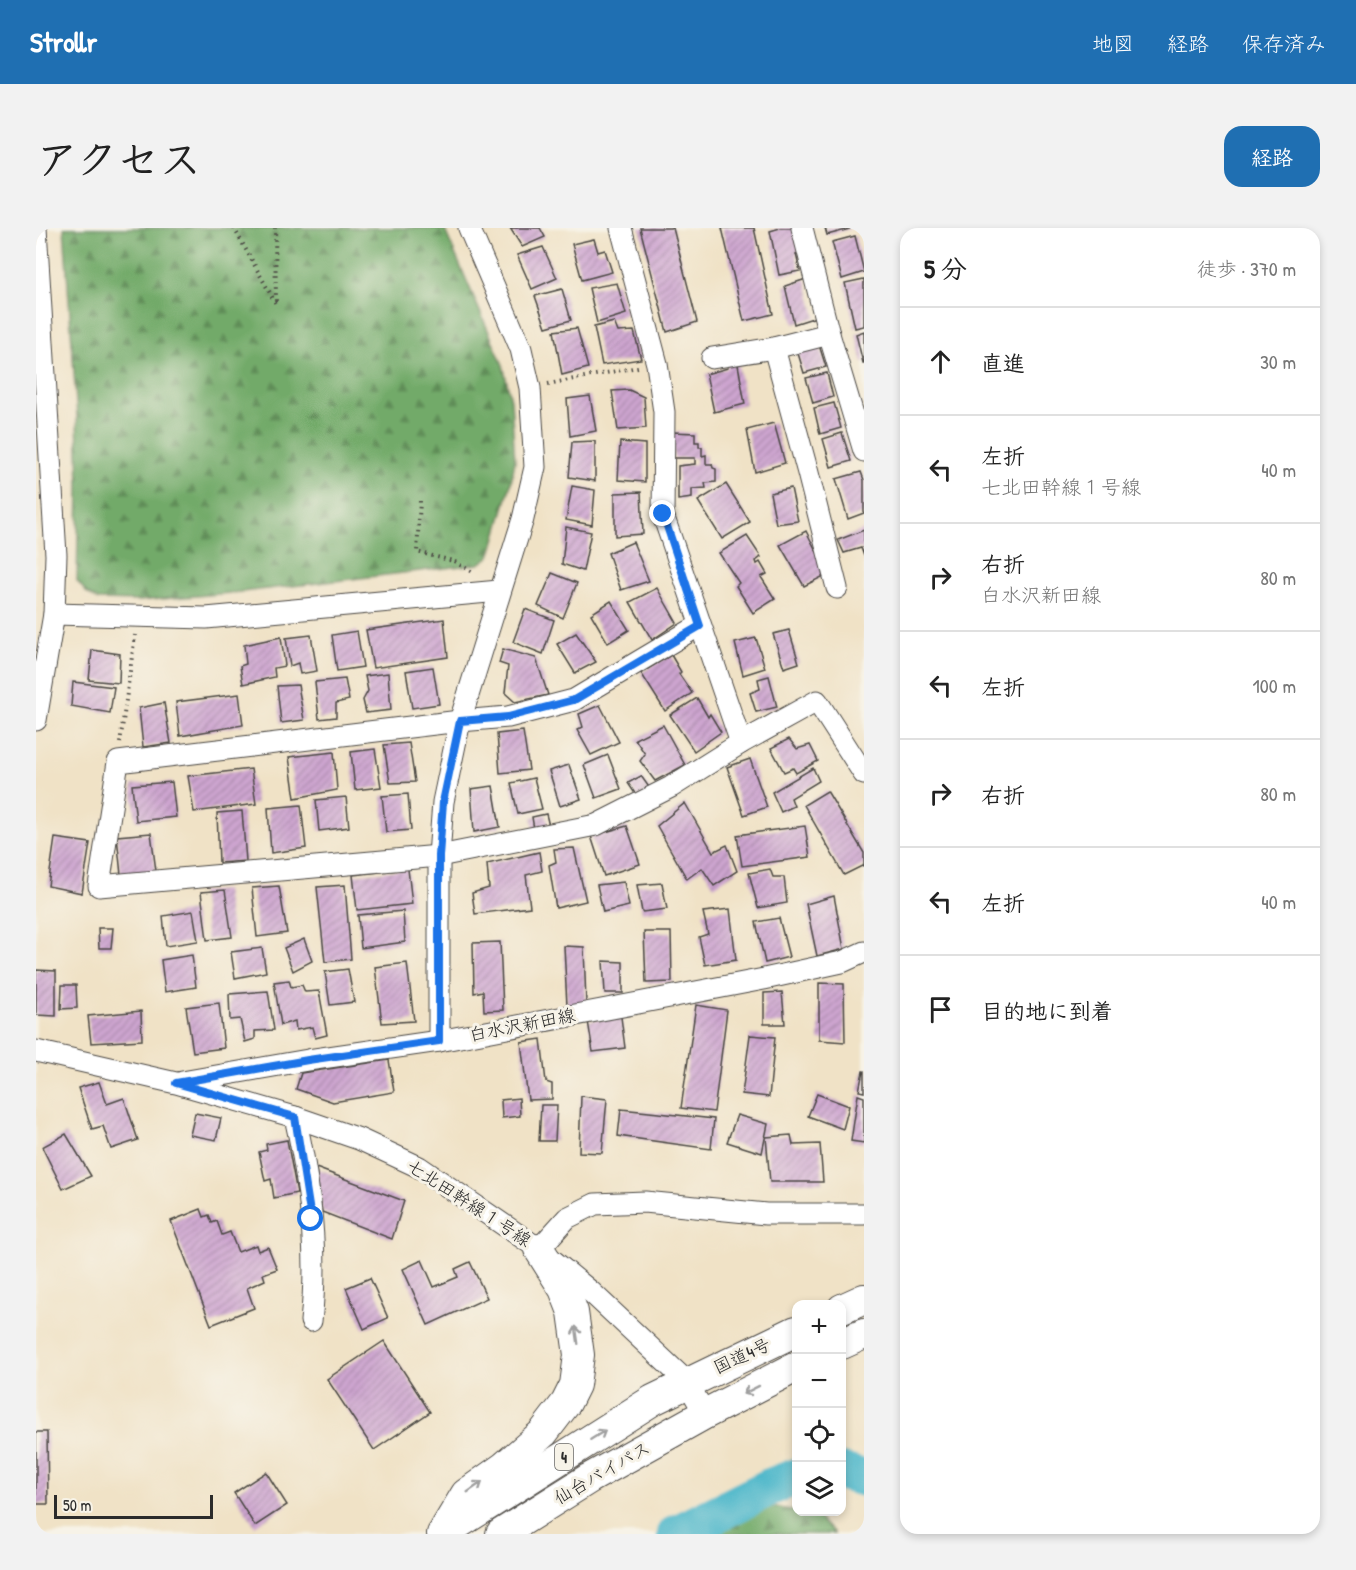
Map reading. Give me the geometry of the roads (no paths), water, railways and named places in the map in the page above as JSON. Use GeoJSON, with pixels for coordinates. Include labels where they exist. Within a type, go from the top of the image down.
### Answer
{"type":"FeatureCollection","features":[{"type":"Feature","properties":{"kind":"highway"},"geometry":{"type":"LineString","coordinates":[[442,1534],[466,1494],[504,1467],[543,1433],[566,1402],[575,1384],[579,1355],[573,1312],[564,1289],[539,1249]]}},
{"type":"Feature","properties":{"kind":"highway"},"geometry":{"type":"LineString","coordinates":[[846,1308],[864,1299]]}},
{"type":"Feature","properties":{"kind":"highway","name":"国道4号"},"geometry":{"type":"LineString","coordinates":[[687,1382],[792,1333]]}},
{"type":"Feature","properties":{"kind":"highway"},"geometry":{"type":"LineString","coordinates":[[846,1342],[864,1334]]}},
{"type":"Feature","properties":{"kind":"highway","name":"国道4号"},"geometry":{"type":"LineString","coordinates":[[705,1414],[792,1369]]}},
{"type":"Feature","properties":{"kind":"highway","name":"仙台バイパス"},"geometry":{"type":"LineString","coordinates":[[442,1534],[653,1400],[687,1382]]}},
{"type":"Feature","properties":{"kind":"highway","name":"仙台バイパス"},"geometry":{"type":"LineString","coordinates":[[501,1534],[590,1478],[705,1414]]}},
{"type":"Feature","properties":{"kind":"street"},"geometry":{"type":"LineString","coordinates":[[36,228],[56,555],[54,614],[36,720]]}},
{"type":"Feature","properties":{"kind":"street"},"geometry":{"type":"LineString","coordinates":[[439,1041],[439,856],[443,802],[460,721],[523,519],[535,467],[530,388],[521,349],[469,228]]}},
{"type":"Feature","properties":{"kind":"street"},"geometry":{"type":"LineString","coordinates":[[621,228],[657,364],[664,412],[663,514],[741,743]]}},
{"type":"Feature","properties":{"kind":"street"},"geometry":{"type":"LineString","coordinates":[[802,228],[829,334],[858,403],[864,451]]}},
{"type":"Feature","properties":{"kind":"street"},"geometry":{"type":"LineString","coordinates":[[712,358],[774,348],[829,334]]}},
{"type":"Feature","properties":{"kind":"street"},"geometry":{"type":"LineString","coordinates":[[774,348],[837,588]]}},
{"type":"Feature","properties":{"kind":"street"},"geometry":{"type":"LineString","coordinates":[[54,614],[206,618],[499,591]]}},
{"type":"Feature","properties":{"kind":"street"},"geometry":{"type":"LineString","coordinates":[[700,626],[574,700],[508,717],[118,762],[99,886],[439,856],[596,825],[671,787],[741,743],[818,701],[864,774]]}},
{"type":"Feature","properties":{"kind":"street","name":"白水沢新田線"},"geometry":{"type":"LineString","coordinates":[[176,1083],[308,1060],[439,1041],[764,979],[842,962],[864,952]]}},
{"type":"Feature","properties":{"kind":"street","name":"七北田幹線１号線"},"geometry":{"type":"LineString","coordinates":[[36,1051],[176,1083],[295,1117],[359,1139],[419,1167],[539,1249],[590,1292],[687,1382],[705,1414]]}},
{"type":"Feature","properties":{"kind":"street"},"geometry":{"type":"LineString","coordinates":[[295,1117],[311,1219],[315,1288],[310,1321]]}},
{"type":"Feature","properties":{"kind":"street"},"geometry":{"type":"LineString","coordinates":[[539,1249],[567,1218],[596,1204],[645,1202],[766,1214],[864,1214]]}},
{"type":"Feature","properties":{"kind":"waterway"},"geometry":{"type":"LineString","coordinates":[[846,1473],[864,1478]]}},
{"type":"Feature","properties":{"kind":"waterway"},"geometry":{"type":"LineString","coordinates":[[676,1534],[770,1487],[792,1479]]}}]}
